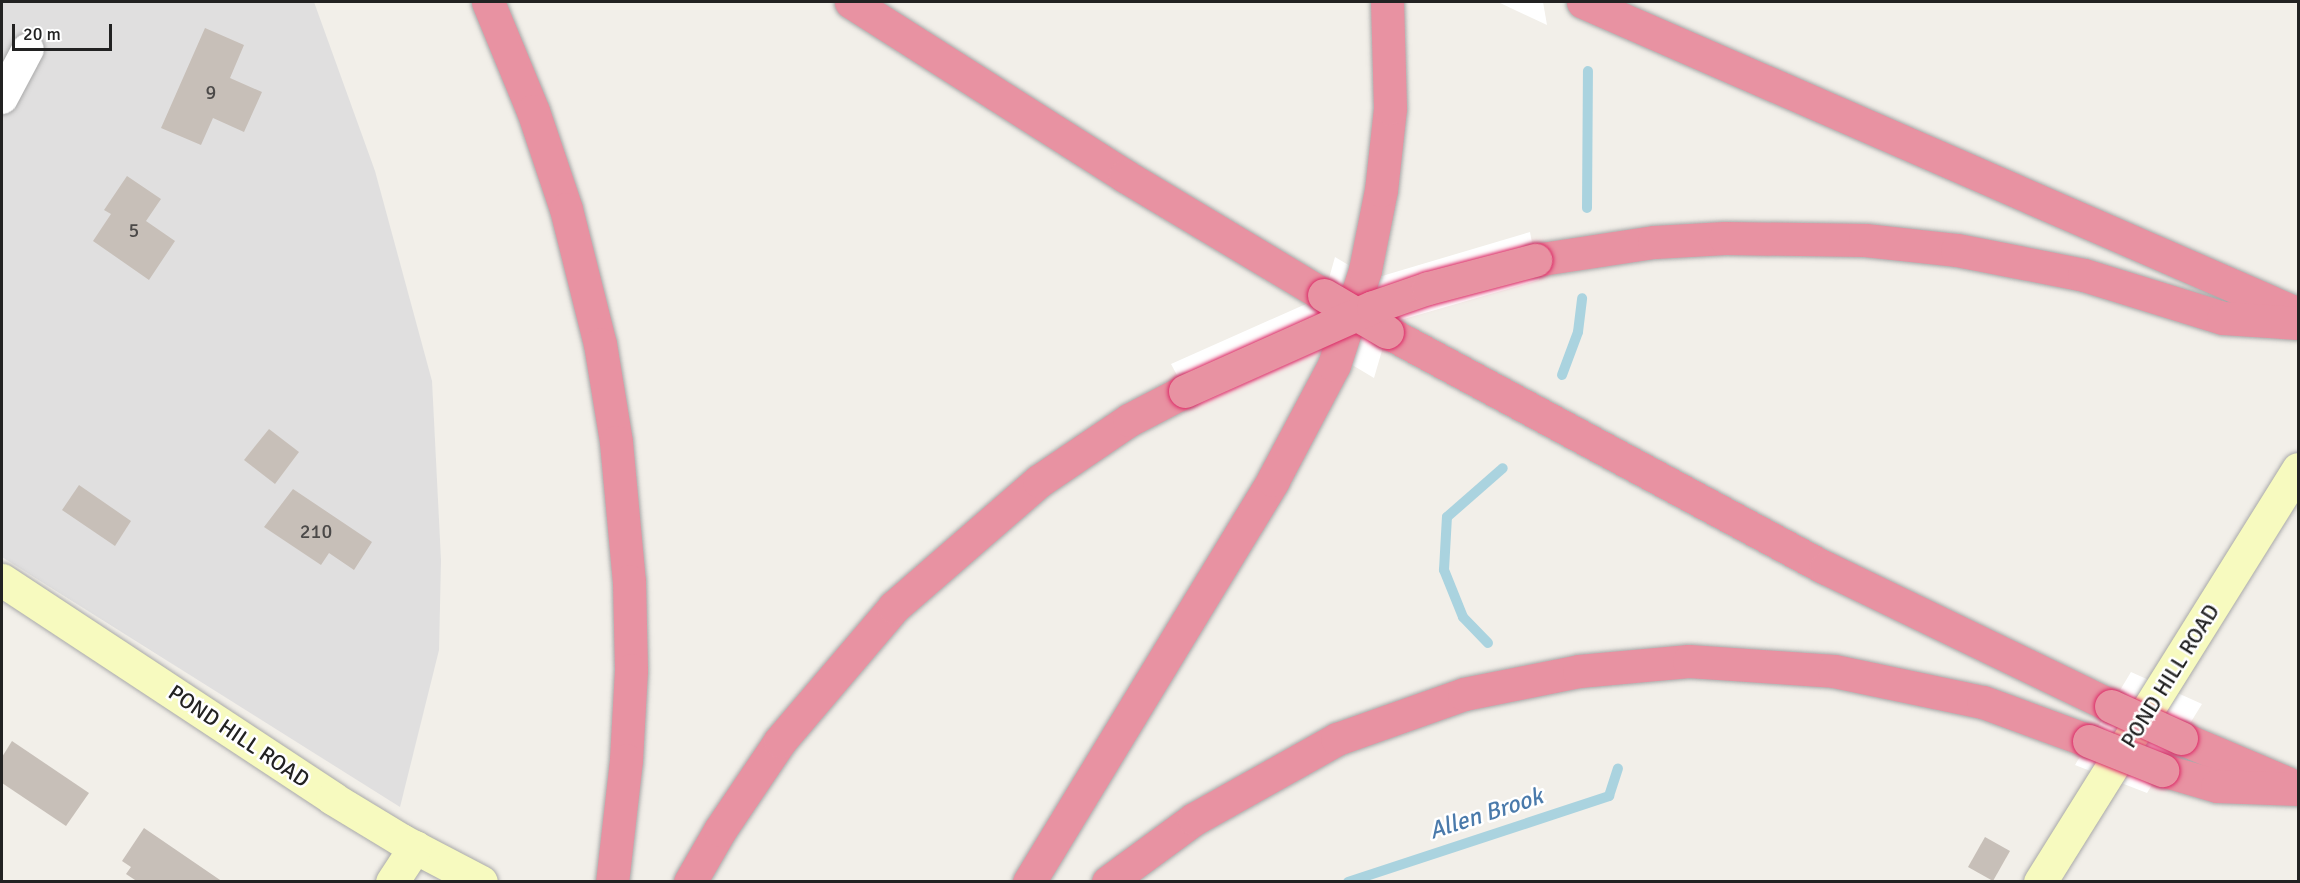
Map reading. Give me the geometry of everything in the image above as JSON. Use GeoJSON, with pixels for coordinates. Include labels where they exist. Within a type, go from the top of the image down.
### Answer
{"type":"FeatureCollection","features":[{"type":"Feature","properties":{"kind":"highway"},"geometry":{"type":"LineString","coordinates":[[489,2],[534,111],[566,209],[600,344],[616,442],[627,548],[631,670],[625,770],[612,882]]}},
{"type":"Feature","properties":{"kind":"highway"},"geometry":{"type":"LineString","coordinates":[[851,2],[1125,176],[1387,332],[1826,568],[2111,706],[2298,789]]}},
{"type":"Feature","properties":{"kind":"highway"},"geometry":{"type":"LineString","coordinates":[[1029,882],[1273,480],[1334,365],[1365,270],[1380,190],[1390,108],[1387,2]]}},
{"type":"Feature","properties":{"kind":"highway"},"geometry":{"type":"LineString","coordinates":[[1583,2],[2298,314]]}},
{"type":"Feature","properties":{"kind":"highway"},"geometry":{"type":"LineString","coordinates":[[690,882],[720,830],[780,741],[894,607],[1039,481],[1129,420],[1185,391],[1372,307],[1535,260],[1654,242],[1725,238],[1865,240],[1956,250],[2084,275],[2223,318],[2298,323]]}},
{"type":"Feature","properties":{"kind":"highway"},"geometry":{"type":"LineString","coordinates":[[1108,882],[1213,807],[1337,739],[1464,694],[1579,671],[1689,661],[1824,669],[1983,702],[2162,770],[2217,786],[2298,789]]}},
{"type":"Feature","properties":{"kind":"main road","name":"POND HILL ROAD"},"geometry":{"type":"LineString","coordinates":[[2040,882],[2298,469]]}},
{"type":"Feature","properties":{"kind":"main road","name":"POND HILL ROAD"},"geometry":{"type":"LineString","coordinates":[[2,580],[332,798],[415,847],[482,882]]}},
{"type":"Feature","properties":{"kind":"main road"},"geometry":{"type":"LineString","coordinates":[[392,882],[415,847]]}},
{"type":"Feature","properties":{"kind":"street"},"geometry":{"type":"LineString","coordinates":[[2,98],[28,49]]}},
{"type":"Feature","properties":{"kind":"shaded area"},"geometry":{"type":"Polygon","coordinates":[[[2,2],[314,2],[375,171],[432,381],[441,560],[439,650],[400,807],[2,557],[2,2]]]}},
{"type":"Feature","properties":{"kind":"pier"},"geometry":{"type":"Polygon","coordinates":[[[1498,2],[1543,2],[1547,25],[1498,2]]]}},
{"type":"Feature","properties":{"kind":"pier"},"geometry":{"type":"Polygon","coordinates":[[[1530,232],[1539,280],[1390,323],[1374,378],[1324,348],[1194,407],[1171,364],[1324,296],[1335,257],[1372,279],[1530,232]]]}},
{"type":"Feature","properties":{"kind":"pier"},"geometry":{"type":"Polygon","coordinates":[[[2131,672],[2202,704],[2147,793],[2075,765],[2131,672]]]}},
{"type":"Feature","properties":{"kind":"building"},"geometry":{"type":"Polygon","coordinates":[[[205,28],[244,45],[230,78],[262,92],[244,132],[213,118],[201,145],[161,128],[205,28]]]}},
{"type":"Feature","properties":{"kind":"building"},"geometry":{"type":"Polygon","coordinates":[[[127,176],[161,199],[146,221],[175,241],[149,280],[93,241],[111,214],[104,210],[127,176]]]}},
{"type":"Feature","properties":{"kind":"building"},"geometry":{"type":"Polygon","coordinates":[[[269,429],[299,452],[275,484],[244,460],[269,429]]]}},
{"type":"Feature","properties":{"kind":"building"},"geometry":{"type":"Polygon","coordinates":[[[79,485],[131,521],[115,546],[62,510],[79,485]]]}},
{"type":"Feature","properties":{"kind":"building"},"geometry":{"type":"Polygon","coordinates":[[[293,489],[372,542],[354,570],[329,553],[321,565],[264,527],[293,489]]]}},
{"type":"Feature","properties":{"kind":"building"},"geometry":{"type":"Polygon","coordinates":[[[12,741],[89,793],[66,826],[2,783],[2,757],[12,741]]]}},
{"type":"Feature","properties":{"kind":"building"},"geometry":{"type":"Polygon","coordinates":[[[144,828],[223,882],[138,882],[126,874],[131,867],[122,861],[144,828]]]}},
{"type":"Feature","properties":{"kind":"building"},"geometry":{"type":"Polygon","coordinates":[[[1985,837],[2010,851],[1993,881],[1968,867],[1985,837]]]}},
{"type":"Feature","properties":{"kind":"waterway","name":"Allen Brook"},"geometry":{"type":"LineString","coordinates":[[1587,208],[1588,71]]}},
{"type":"Feature","properties":{"kind":"waterway","name":"Allen Brook"},"geometry":{"type":"LineString","coordinates":[[1562,375],[1578,332],[1582,298]]}},
{"type":"Feature","properties":{"kind":"waterway","name":"Allen Brook"},"geometry":{"type":"LineString","coordinates":[[1488,643],[1463,617],[1444,570],[1447,517],[1503,468]]}},
{"type":"Feature","properties":{"kind":"waterway","name":"Allen Brook"},"geometry":{"type":"LineString","coordinates":[[1348,882],[1609,796],[1618,768]]}}]}
